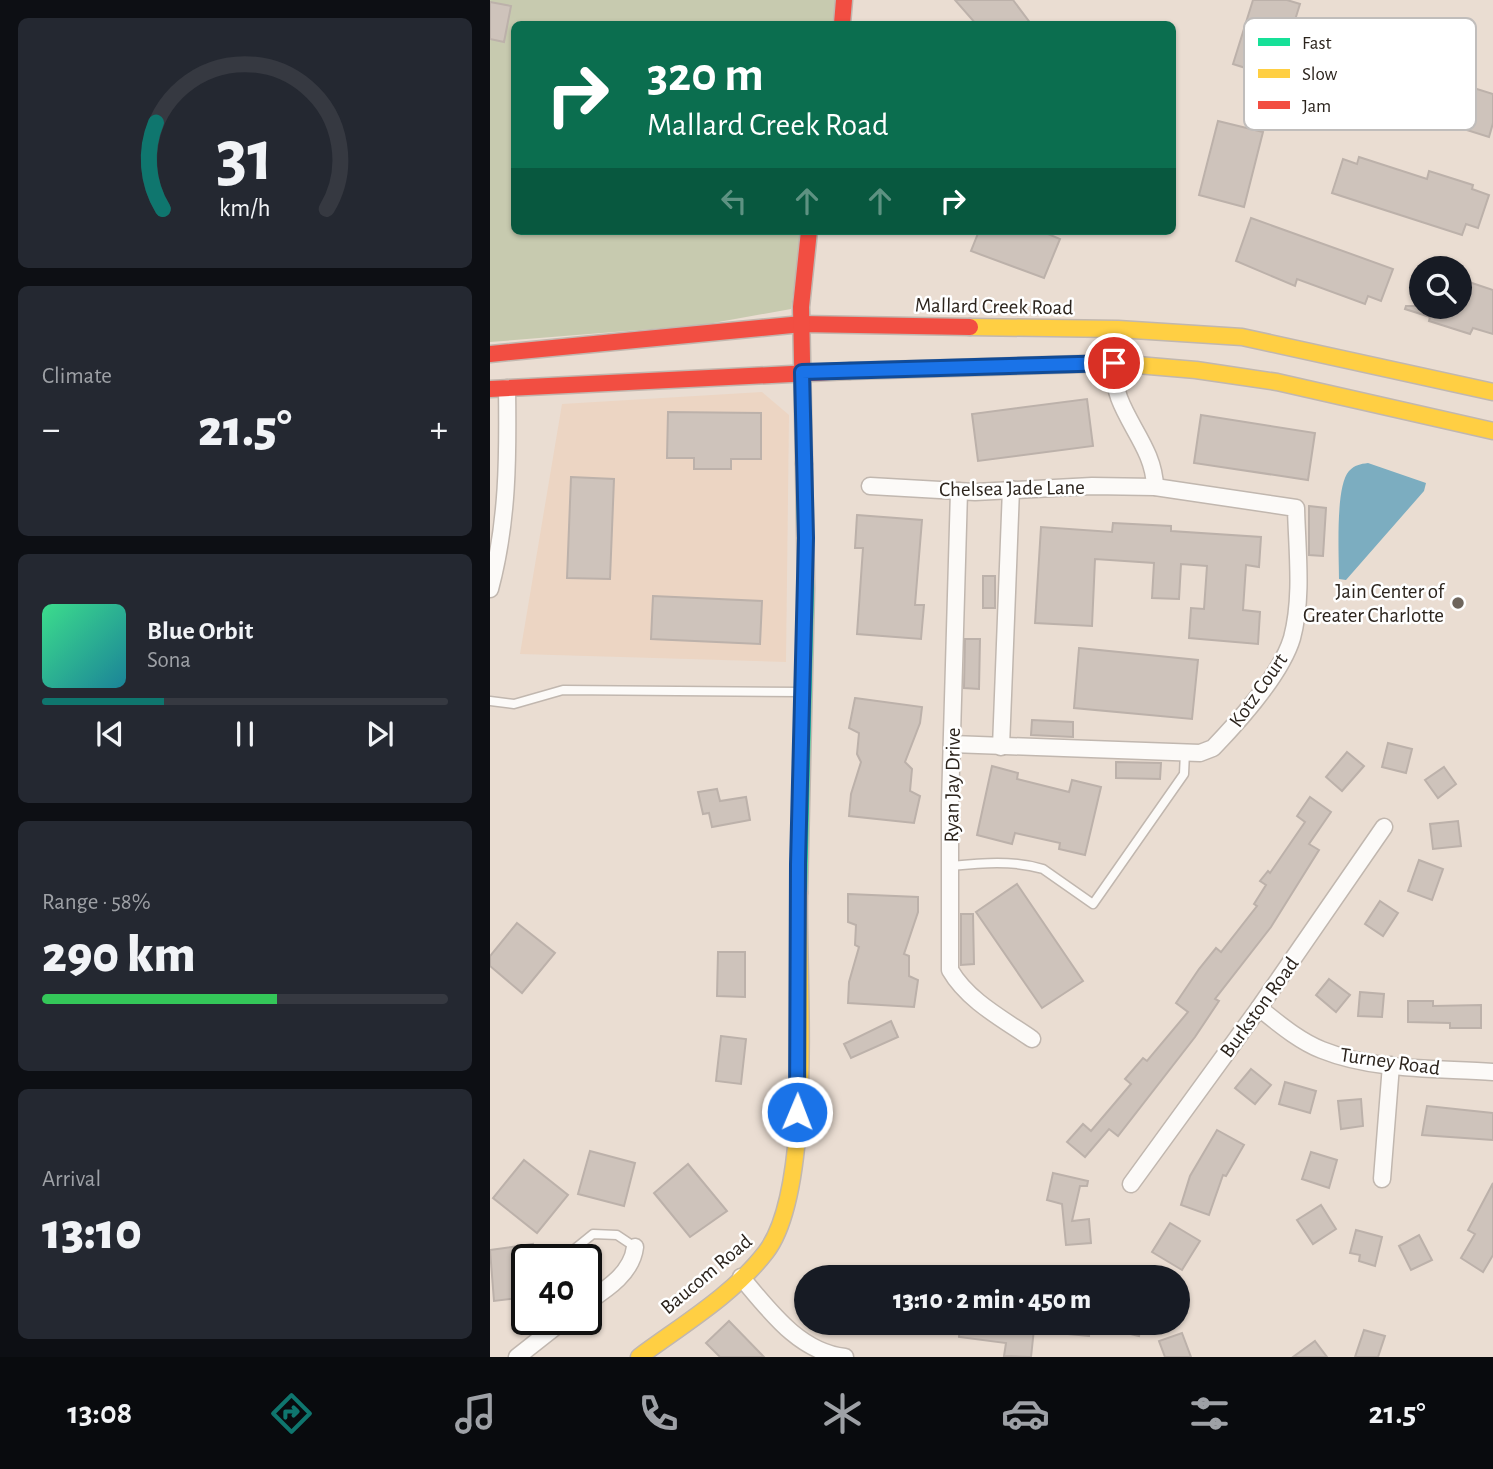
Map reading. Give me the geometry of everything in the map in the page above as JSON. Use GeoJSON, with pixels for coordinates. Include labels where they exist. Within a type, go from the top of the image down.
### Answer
{"type":"FeatureCollection","features":[{"type":"Feature","properties":{"kind":"main road"},"geometry":{"type":"LineString","coordinates":[[842,21],[844,0]]}},
{"type":"Feature","properties":{"kind":"main road","name":"Baucom Road"},"geometry":{"type":"LineString","coordinates":[[639,1357],[741,1277],[772,1245],[792,1189],[797,1112],[806,538],[802,324],[809,235]]}},
{"type":"Feature","properties":{"kind":"main road","name":"Mallard Creek Road"},"geometry":{"type":"LineString","coordinates":[[490,354],[802,324],[1118,329],[1242,337],[1493,392]]}},
{"type":"Feature","properties":{"kind":"main road"},"geometry":{"type":"LineString","coordinates":[[490,389],[802,372],[1114,363],[1277,382],[1407,409],[1493,431]]}},
{"type":"Feature","properties":{"kind":"street"},"geometry":{"type":"LineString","coordinates":[[1114,363],[1115,391],[1121,408],[1152,462],[1155,487]]}},
{"type":"Feature","properties":{"kind":"street"},"geometry":{"type":"LineString","coordinates":[[490,589],[504,524],[509,465],[507,388]]}},
{"type":"Feature","properties":{"kind":"street","name":"Chelsea Jade Lane"},"geometry":{"type":"LineString","coordinates":[[870,486],[959,491],[1155,487]]}},
{"type":"Feature","properties":{"kind":"street","name":"Kotz Court"},"geometry":{"type":"LineString","coordinates":[[952,744],[1200,753],[1213,748],[1268,681],[1284,655],[1296,618],[1296,508],[1155,487]]}},
{"type":"Feature","properties":{"kind":"street"},"geometry":{"type":"LineString","coordinates":[[1000,747],[1011,489]]}},
{"type":"Feature","properties":{"kind":"street","name":"Ryan Jay Drive"},"geometry":{"type":"LineString","coordinates":[[959,491],[952,744],[950,970],[958,984],[974,999],[1032,1039]]}},
{"type":"Feature","properties":{"kind":"street","name":"Burkston Road"},"geometry":{"type":"LineString","coordinates":[[1131,1184],[1259,1008],[1384,827]]}},
{"type":"Feature","properties":{"kind":"street","name":"Turney Road"},"geometry":{"type":"LineString","coordinates":[[1259,1008],[1320,1050],[1391,1065],[1493,1072]]}},
{"type":"Feature","properties":{"kind":"street"},"geometry":{"type":"LineString","coordinates":[[1382,1179],[1391,1065]]}},
{"type":"Feature","properties":{"kind":"street"},"geometry":{"type":"LineString","coordinates":[[602,1290],[625,1271],[634,1257],[635,1247]]}},
{"type":"Feature","properties":{"kind":"street"},"geometry":{"type":"LineString","coordinates":[[741,1277],[795,1336],[824,1354],[845,1357]]}},
{"type":"Feature","properties":{"kind":"street"},"geometry":{"type":"LineString","coordinates":[[517,1357],[545,1335]]}},
{"type":"Feature","properties":{"kind":"lane"},"geometry":{"type":"LineString","coordinates":[[490,701],[514,704],[563,690],[802,692]]}},
{"type":"Feature","properties":{"kind":"lane"},"geometry":{"type":"LineString","coordinates":[[951,866],[988,863],[1033,866],[1043,869],[1093,904],[1184,774],[1185,752]]}},
{"type":"Feature","properties":{"kind":"lane"},"geometry":{"type":"LineString","coordinates":[[581,1244],[593,1234],[617,1235],[635,1247]]}},
{"type":"Feature","properties":{"kind":"shaded area"},"geometry":{"type":"Polygon","coordinates":[[[762,392],[789,415],[786,662],[520,654],[562,404],[762,392]]]}},
{"type":"Feature","properties":{"kind":"green space"},"geometry":{"type":"Polygon","coordinates":[[[490,0],[835,0],[835,21],[511,21],[511,235],[801,235],[791,309],[702,325],[490,342],[490,0]]]}},
{"type":"Feature","properties":{"kind":"water"},"geometry":{"type":"Polygon","coordinates":[[[1368,463],[1426,483],[1424,491],[1346,580],[1339,579],[1339,522],[1345,479],[1353,467],[1368,463]]]}},
{"type":"Feature","properties":{"kind":"building"},"geometry":{"type":"Polygon","coordinates":[[[955,0],[1013,0],[1029,21],[973,21],[955,0]]]}},
{"type":"Feature","properties":{"kind":"building"},"geometry":{"type":"Polygon","coordinates":[[[1253,0],[1287,0],[1300,4],[1296,18],[1247,18],[1253,0]]]}},
{"type":"Feature","properties":{"kind":"building"},"geometry":{"type":"Polygon","coordinates":[[[490,2],[511,6],[504,42],[490,39],[490,2]]]}},
{"type":"Feature","properties":{"kind":"building"},"geometry":{"type":"Polygon","coordinates":[[[1244,29],[1244,68],[1233,64],[1244,29]]]}},
{"type":"Feature","properties":{"kind":"building"},"geometry":{"type":"Polygon","coordinates":[[[1476,89],[1493,94],[1493,123],[1489,137],[1467,130],[1476,130],[1476,89]]]}},
{"type":"Feature","properties":{"kind":"building"},"geometry":{"type":"Polygon","coordinates":[[[1218,121],[1244,127],[1244,130],[1263,132],[1244,207],[1199,195],[1218,121]]]}},
{"type":"Feature","properties":{"kind":"building"},"geometry":{"type":"Polygon","coordinates":[[[1359,157],[1427,179],[1429,171],[1473,185],[1472,189],[1489,195],[1478,228],[1466,224],[1462,235],[1332,193],[1343,159],[1357,164],[1359,157]]]}},
{"type":"Feature","properties":{"kind":"building"},"geometry":{"type":"Polygon","coordinates":[[[1251,218],[1393,269],[1381,301],[1368,296],[1365,304],[1297,279],[1295,286],[1236,261],[1251,218]]]}},
{"type":"Feature","properties":{"kind":"building"},"geometry":{"type":"Polygon","coordinates":[[[977,235],[1050,235],[1060,239],[1044,278],[971,251],[977,235]]]}},
{"type":"Feature","properties":{"kind":"building"},"geometry":{"type":"Polygon","coordinates":[[[1472,283],[1493,290],[1493,334],[1473,328],[1470,334],[1429,321],[1472,319],[1472,283]]]}},
{"type":"Feature","properties":{"kind":"building"},"geometry":{"type":"Polygon","coordinates":[[[1087,399],[1093,446],[978,461],[972,414],[1087,399]]]}},
{"type":"Feature","properties":{"kind":"building"},"geometry":{"type":"Polygon","coordinates":[[[668,412],[761,413],[761,459],[731,459],[731,469],[694,469],[694,458],[667,458],[668,412]]]}},
{"type":"Feature","properties":{"kind":"building"},"geometry":{"type":"Polygon","coordinates":[[[1201,415],[1315,433],[1308,480],[1194,463],[1201,415]]]}},
{"type":"Feature","properties":{"kind":"building"},"geometry":{"type":"Polygon","coordinates":[[[571,477],[614,479],[610,579],[567,578],[571,477]]]}},
{"type":"Feature","properties":{"kind":"building"},"geometry":{"type":"Polygon","coordinates":[[[1309,506],[1326,508],[1323,556],[1309,555],[1309,506]]]}},
{"type":"Feature","properties":{"kind":"building"},"geometry":{"type":"Polygon","coordinates":[[[857,515],[922,520],[915,605],[924,605],[921,639],[857,634],[863,548],[855,548],[857,515]]]}},
{"type":"Feature","properties":{"kind":"building"},"geometry":{"type":"Polygon","coordinates":[[[1113,523],[1171,526],[1171,531],[1261,537],[1259,567],[1246,565],[1243,610],[1260,612],[1258,644],[1189,638],[1191,608],[1204,609],[1207,566],[1181,564],[1179,599],[1152,598],[1154,563],[1095,559],[1092,626],[1035,623],[1041,527],[1112,532],[1113,523]]]}},
{"type":"Feature","properties":{"kind":"building"},"geometry":{"type":"Polygon","coordinates":[[[983,576],[995,576],[995,608],[983,608],[983,576]]]}},
{"type":"Feature","properties":{"kind":"building"},"geometry":{"type":"Polygon","coordinates":[[[653,596],[762,601],[760,644],[651,639],[653,596]]]}},
{"type":"Feature","properties":{"kind":"building"},"geometry":{"type":"Polygon","coordinates":[[[965,639],[980,639],[979,689],[964,688],[965,639]]]}},
{"type":"Feature","properties":{"kind":"building"},"geometry":{"type":"Polygon","coordinates":[[[1079,648],[1198,660],[1192,719],[1074,708],[1079,648]]]}},
{"type":"Feature","properties":{"kind":"building"},"geometry":{"type":"Polygon","coordinates":[[[855,698],[922,707],[920,723],[905,762],[912,769],[910,791],[920,796],[914,823],[849,816],[851,794],[861,762],[857,754],[859,733],[849,728],[855,698]]]}},
{"type":"Feature","properties":{"kind":"building"},"geometry":{"type":"Polygon","coordinates":[[[1032,720],[1073,722],[1073,737],[1031,735],[1032,720]]]}},
{"type":"Feature","properties":{"kind":"building"},"geometry":{"type":"Polygon","coordinates":[[[1388,743],[1412,749],[1406,773],[1382,767],[1388,743]]]}},
{"type":"Feature","properties":{"kind":"building"},"geometry":{"type":"Polygon","coordinates":[[[1347,752],[1364,766],[1342,791],[1326,777],[1347,752]]]}},
{"type":"Feature","properties":{"kind":"building"},"geometry":{"type":"Polygon","coordinates":[[[1116,762],[1161,763],[1160,779],[1116,778],[1116,762]]]}},
{"type":"Feature","properties":{"kind":"building"},"geometry":{"type":"Polygon","coordinates":[[[992,766],[1018,773],[1017,779],[1069,792],[1072,780],[1101,787],[1085,855],[1059,849],[1060,843],[1015,833],[1012,844],[977,835],[992,766]]]}},
{"type":"Feature","properties":{"kind":"building"},"geometry":{"type":"Polygon","coordinates":[[[1444,767],[1456,784],[1438,798],[1425,780],[1444,767]]]}},
{"type":"Feature","properties":{"kind":"building"},"geometry":{"type":"Polygon","coordinates":[[[717,789],[720,801],[746,797],[750,820],[712,827],[709,813],[703,814],[698,792],[717,789]]]}},
{"type":"Feature","properties":{"kind":"building"},"geometry":{"type":"Polygon","coordinates":[[[1310,797],[1331,812],[1309,844],[1319,850],[1271,927],[1215,999],[1219,1001],[1195,1037],[1118,1136],[1109,1129],[1085,1157],[1067,1142],[1083,1124],[1091,1131],[1131,1084],[1125,1079],[1143,1058],[1147,1061],[1188,1012],[1176,1003],[1216,948],[1221,952],[1257,906],[1254,904],[1266,885],[1260,881],[1268,871],[1270,873],[1305,822],[1297,816],[1310,797]]]}},
{"type":"Feature","properties":{"kind":"building"},"geometry":{"type":"Polygon","coordinates":[[[1458,821],[1461,846],[1433,849],[1430,824],[1458,821]]]}},
{"type":"Feature","properties":{"kind":"building"},"geometry":{"type":"Polygon","coordinates":[[[1419,860],[1443,869],[1432,900],[1408,891],[1419,860]]]}},
{"type":"Feature","properties":{"kind":"building"},"geometry":{"type":"Polygon","coordinates":[[[1017,884],[1083,981],[1042,1008],[976,912],[1017,884]]]}},
{"type":"Feature","properties":{"kind":"building"},"geometry":{"type":"Polygon","coordinates":[[[848,894],[918,897],[918,912],[904,954],[909,956],[909,976],[918,980],[914,1007],[848,1003],[849,982],[859,947],[855,945],[856,925],[848,922],[848,894]]]}},
{"type":"Feature","properties":{"kind":"building"},"geometry":{"type":"Polygon","coordinates":[[[1380,901],[1398,913],[1383,936],[1365,924],[1380,901]]]}},
{"type":"Feature","properties":{"kind":"building"},"geometry":{"type":"Polygon","coordinates":[[[961,914],[973,914],[974,964],[961,965],[961,914]]]}},
{"type":"Feature","properties":{"kind":"building"},"geometry":{"type":"Polygon","coordinates":[[[517,923],[555,953],[522,993],[490,966],[490,956],[517,923]]]}},
{"type":"Feature","properties":{"kind":"building"},"geometry":{"type":"Polygon","coordinates":[[[718,952],[745,952],[745,997],[717,996],[718,952]]]}},
{"type":"Feature","properties":{"kind":"building"},"geometry":{"type":"Polygon","coordinates":[[[1329,979],[1350,995],[1336,1012],[1316,995],[1329,979]]]}},
{"type":"Feature","properties":{"kind":"building"},"geometry":{"type":"Polygon","coordinates":[[[1360,992],[1384,994],[1382,1017],[1358,1016],[1360,992]]]}},
{"type":"Feature","properties":{"kind":"building"},"geometry":{"type":"Polygon","coordinates":[[[1408,1001],[1433,1001],[1433,1006],[1481,1005],[1481,1028],[1450,1028],[1450,1023],[1408,1022],[1408,1001]]]}},
{"type":"Feature","properties":{"kind":"building"},"geometry":{"type":"Polygon","coordinates":[[[891,1021],[898,1037],[851,1058],[844,1044],[891,1021]]]}},
{"type":"Feature","properties":{"kind":"building"},"geometry":{"type":"Polygon","coordinates":[[[721,1036],[746,1039],[741,1084],[716,1081],[721,1036]]]}},
{"type":"Feature","properties":{"kind":"building"},"geometry":{"type":"Polygon","coordinates":[[[1251,1069],[1271,1085],[1255,1104],[1235,1088],[1251,1069]]]}},
{"type":"Feature","properties":{"kind":"building"},"geometry":{"type":"Polygon","coordinates":[[[1285,1082],[1316,1091],[1310,1113],[1279,1104],[1285,1082]]]}},
{"type":"Feature","properties":{"kind":"building"},"geometry":{"type":"Polygon","coordinates":[[[1361,1099],[1363,1126],[1341,1129],[1338,1101],[1361,1099]]]}},
{"type":"Feature","properties":{"kind":"building"},"geometry":{"type":"Polygon","coordinates":[[[1427,1106],[1493,1113],[1493,1140],[1422,1135],[1427,1106]]]}},
{"type":"Feature","properties":{"kind":"building"},"geometry":{"type":"Polygon","coordinates":[[[1217,1130],[1244,1145],[1226,1176],[1223,1175],[1209,1215],[1181,1205],[1190,1176],[1217,1130]]]}},
{"type":"Feature","properties":{"kind":"building"},"geometry":{"type":"Polygon","coordinates":[[[590,1151],[635,1163],[624,1206],[578,1194],[590,1151]]]}},
{"type":"Feature","properties":{"kind":"building"},"geometry":{"type":"Polygon","coordinates":[[[1311,1152],[1337,1160],[1329,1188],[1302,1179],[1311,1152]]]}},
{"type":"Feature","properties":{"kind":"building"},"geometry":{"type":"Polygon","coordinates":[[[524,1160],[568,1195],[537,1233],[493,1198],[524,1160]]]}},
{"type":"Feature","properties":{"kind":"building"},"geometry":{"type":"Polygon","coordinates":[[[688,1164],[727,1211],[690,1237],[654,1193],[688,1164]]]}},
{"type":"Feature","properties":{"kind":"building"},"geometry":{"type":"Polygon","coordinates":[[[1053,1173],[1088,1181],[1087,1186],[1080,1186],[1072,1221],[1089,1219],[1091,1243],[1066,1245],[1062,1204],[1047,1200],[1053,1173]]]}},
{"type":"Feature","properties":{"kind":"building"},"geometry":{"type":"Polygon","coordinates":[[[1493,1183],[1493,1255],[1483,1272],[1461,1258],[1475,1234],[1468,1230],[1493,1183]]]}},
{"type":"Feature","properties":{"kind":"building"},"geometry":{"type":"Polygon","coordinates":[[[1321,1205],[1336,1229],[1313,1244],[1297,1220],[1321,1205]]]}},
{"type":"Feature","properties":{"kind":"building"},"geometry":{"type":"Polygon","coordinates":[[[1170,1223],[1200,1241],[1185,1265],[1174,1265],[1152,1252],[1170,1223]]]}},
{"type":"Feature","properties":{"kind":"building"},"geometry":{"type":"Polygon","coordinates":[[[1356,1230],[1382,1237],[1375,1266],[1359,1261],[1360,1255],[1350,1253],[1356,1230]]]}},
{"type":"Feature","properties":{"kind":"building"},"geometry":{"type":"Polygon","coordinates":[[[1419,1235],[1432,1260],[1411,1270],[1399,1246],[1419,1235]]]}},
{"type":"Feature","properties":{"kind":"building"},"geometry":{"type":"Polygon","coordinates":[[[511,1247],[511,1299],[494,1301],[490,1250],[511,1247]]]}},
{"type":"Feature","properties":{"kind":"building"},"geometry":{"type":"Polygon","coordinates":[[[729,1321],[764,1357],[720,1357],[706,1343],[729,1321]]]}},
{"type":"Feature","properties":{"kind":"building"},"geometry":{"type":"Polygon","coordinates":[[[1364,1330],[1385,1336],[1378,1357],[1355,1357],[1364,1330]]]}},
{"type":"Feature","properties":{"kind":"building"},"geometry":{"type":"Polygon","coordinates":[[[1033,1335],[1031,1357],[1004,1356],[1006,1343],[959,1337],[1033,1335]]]}},
{"type":"Feature","properties":{"kind":"building"},"geometry":{"type":"Polygon","coordinates":[[[1183,1335],[1191,1357],[1165,1357],[1159,1341],[1183,1335]]]}},
{"type":"Feature","properties":{"kind":"building"},"geometry":{"type":"Polygon","coordinates":[[[1315,1341],[1327,1357],[1293,1357],[1315,1341]]]}},
{"type":"Feature","properties":{"kind":"traffic: fast"},"geometry":{"type":"LineString","coordinates":[[799,893],[806,588],[804,464]]}},
{"type":"Feature","properties":{"kind":"traffic: slow"},"geometry":{"type":"LineString","coordinates":[[970,327],[1118,329],[1242,337],[1493,392]]}},
{"type":"Feature","properties":{"kind":"traffic: slow"},"geometry":{"type":"LineString","coordinates":[[850,371],[1114,363],[1196,370],[1277,382],[1493,431]]}},
{"type":"Feature","properties":{"kind":"traffic: slow"},"geometry":{"type":"LineString","coordinates":[[639,1357],[706,1309],[753,1268],[766,1252],[781,1222],[792,1181],[800,1080],[799,893]]}},
{"type":"Feature","properties":{"kind":"traffic: jam"},"geometry":{"type":"LineString","coordinates":[[842,21],[844,0]]}},
{"type":"Feature","properties":{"kind":"traffic: jam"},"geometry":{"type":"LineString","coordinates":[[804,464],[801,307],[809,235]]}},
{"type":"Feature","properties":{"kind":"traffic: jam"},"geometry":{"type":"LineString","coordinates":[[490,354],[802,324],[970,327]]}},
{"type":"Feature","properties":{"kind":"traffic: jam"},"geometry":{"type":"LineString","coordinates":[[490,389],[850,371]]}},
{"type":"Feature","properties":{"kind":"place","name":"Jain Center of Greater Charlotte"},"geometry":{"type":"Point","coordinates":[1458,603]}},
{"type":"Feature","properties":{"kind":"route"},"geometry":{"type":"LineString","coordinates":[[797,1112],[798,864],[806,538],[802,372],[1114,363]]}}]}
